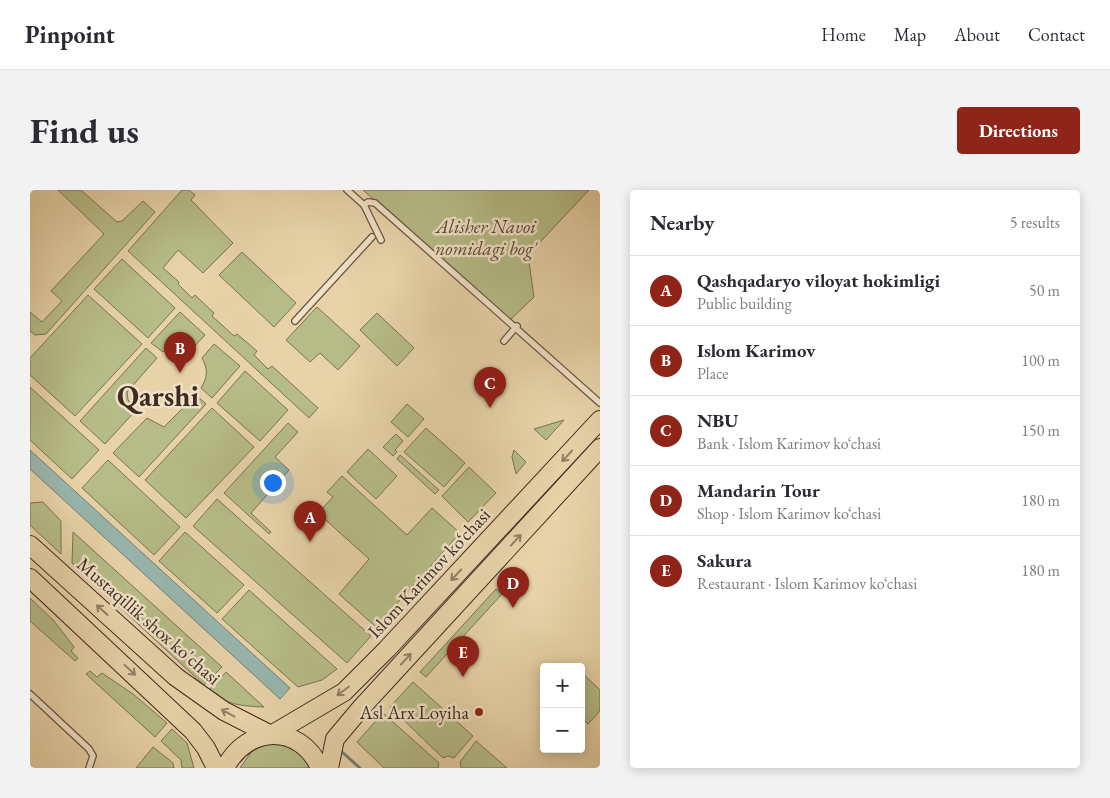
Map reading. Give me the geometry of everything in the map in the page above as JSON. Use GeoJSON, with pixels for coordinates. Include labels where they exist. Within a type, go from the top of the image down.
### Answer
{"type":"FeatureCollection","features":[{"type":"Feature","properties":{"kind":"main road","name":"Islom Karimov ko‘chasi"},"geometry":{"type":"LineString","coordinates":[[226,768],[231,756],[242,745],[256,738],[271,735],[344,692],[387,649],[600,420]]}},
{"type":"Feature","properties":{"kind":"main road"},"geometry":{"type":"LineString","coordinates":[[329,768],[335,739],[361,708],[600,448]]}},
{"type":"Feature","properties":{"kind":"main road","name":"Mustaqillik shox ko'chasi"},"geometry":{"type":"LineString","coordinates":[[30,546],[176,677],[224,711],[271,735],[288,737],[303,745],[315,757],[320,768]]}},
{"type":"Feature","properties":{"kind":"main road"},"geometry":{"type":"LineString","coordinates":[[30,578],[193,731],[206,748],[216,768]]}},
{"type":"Feature","properties":{"kind":"lane"},"geometry":{"type":"LineString","coordinates":[[347,190],[364,205],[381,240]]}},
{"type":"Feature","properties":{"kind":"lane"},"geometry":{"type":"LineString","coordinates":[[364,205],[368,202],[375,203],[600,403]]}},
{"type":"Feature","properties":{"kind":"lane"},"geometry":{"type":"LineString","coordinates":[[295,320],[372,237]]}},
{"type":"Feature","properties":{"kind":"lane"},"geometry":{"type":"LineString","coordinates":[[504,340],[516,327]]}},
{"type":"Feature","properties":{"kind":"lane"},"geometry":{"type":"LineString","coordinates":[[30,694],[89,749],[93,756],[89,768]]}},
{"type":"Feature","properties":{"kind":"green space"},"geometry":{"type":"Polygon","coordinates":[[[58,190],[81,190],[117,222],[122,221],[143,201],[155,212],[46,334],[35,335],[30,331],[30,312],[42,322],[62,301],[51,291],[104,234],[58,190]]]}},
{"type":"Feature","properties":{"kind":"green space"},"geometry":{"type":"Polygon","coordinates":[[[182,190],[189,190],[195,195],[191,200],[233,243],[203,273],[178,250],[163,268],[179,282],[178,284],[192,298],[195,295],[214,313],[212,316],[234,336],[237,334],[257,351],[254,355],[268,369],[272,366],[318,408],[309,418],[128,251],[182,190]]]}},
{"type":"Feature","properties":{"kind":"green space","name":"Alisher Navoi nomidagi bog'"},"geometry":{"type":"Polygon","coordinates":[[[363,190],[589,190],[528,255],[534,297],[510,320],[363,190]]]}},
{"type":"Feature","properties":{"kind":"green space"},"geometry":{"type":"Polygon","coordinates":[[[242,252],[296,303],[274,327],[219,275],[242,252]]]}},
{"type":"Feature","properties":{"kind":"green space"},"geometry":{"type":"Polygon","coordinates":[[[122,259],[175,308],[148,338],[94,289],[122,259]]]}},
{"type":"Feature","properties":{"kind":"green space"},"geometry":{"type":"Polygon","coordinates":[[[88,295],[142,344],[75,416],[30,375],[30,358],[88,295]]]}},
{"type":"Feature","properties":{"kind":"green space"},"geometry":{"type":"Polygon","coordinates":[[[317,307],[360,346],[338,370],[320,353],[310,362],[286,340],[317,307]]]}},
{"type":"Feature","properties":{"kind":"green space"},"geometry":{"type":"Polygon","coordinates":[[[180,312],[205,335],[190,351],[183,346],[169,347],[163,352],[151,343],[180,312]]]}},
{"type":"Feature","properties":{"kind":"green space"},"geometry":{"type":"Polygon","coordinates":[[[377,313],[414,348],[397,366],[360,330],[377,313]]]}},
{"type":"Feature","properties":{"kind":"green space"},"geometry":{"type":"Polygon","coordinates":[[[214,344],[240,366],[212,398],[201,388],[206,373],[202,358],[214,344]]]}},
{"type":"Feature","properties":{"kind":"green space"},"geometry":{"type":"Polygon","coordinates":[[[146,348],[157,358],[127,392],[128,400],[137,409],[105,444],[80,421],[146,348]]]}},
{"type":"Feature","properties":{"kind":"green space"},"geometry":{"type":"Polygon","coordinates":[[[245,371],[288,410],[260,441],[217,403],[245,371]]]}},
{"type":"Feature","properties":{"kind":"green space"},"geometry":{"type":"Polygon","coordinates":[[[30,387],[99,450],[72,479],[30,440],[30,387]]]}},
{"type":"Feature","properties":{"kind":"green space"},"geometry":{"type":"Polygon","coordinates":[[[196,395],[206,404],[139,477],[113,453],[147,418],[164,427],[196,395]]]}},
{"type":"Feature","properties":{"kind":"green space"},"geometry":{"type":"Polygon","coordinates":[[[407,404],[424,419],[408,437],[391,422],[407,404]]]}},
{"type":"Feature","properties":{"kind":"green space"},"geometry":{"type":"Polygon","coordinates":[[[212,408],[254,447],[186,518],[145,480],[212,408]]]}},
{"type":"Feature","properties":{"kind":"green space"},"geometry":{"type":"Polygon","coordinates":[[[564,420],[546,440],[534,429],[564,420]]]}},
{"type":"Feature","properties":{"kind":"green space"},"geometry":{"type":"Polygon","coordinates":[[[288,423],[298,432],[275,457],[289,470],[251,513],[271,532],[269,534],[224,493],[288,423]]]}},
{"type":"Feature","properties":{"kind":"green space"},"geometry":{"type":"Polygon","coordinates":[[[426,428],[465,463],[444,487],[404,452],[426,428]]]}},
{"type":"Feature","properties":{"kind":"green space"},"geometry":{"type":"Polygon","coordinates":[[[396,434],[403,441],[395,450],[397,452],[393,456],[383,447],[396,434]]]}},
{"type":"Feature","properties":{"kind":"green space"},"geometry":{"type":"Polygon","coordinates":[[[368,449],[397,476],[376,499],[347,472],[368,449]]]}},
{"type":"Feature","properties":{"kind":"green space"},"geometry":{"type":"Polygon","coordinates":[[[514,450],[526,462],[516,474],[512,457],[514,450]]]}},
{"type":"Feature","properties":{"kind":"green space"},"geometry":{"type":"Polygon","coordinates":[[[400,455],[439,490],[435,494],[397,459],[400,455]]]}},
{"type":"Feature","properties":{"kind":"green space"},"geometry":{"type":"Polygon","coordinates":[[[108,460],[180,527],[154,555],[82,488],[108,460]]]}},
{"type":"Feature","properties":{"kind":"green space"},"geometry":{"type":"Polygon","coordinates":[[[469,467],[496,493],[468,522],[442,496],[469,467]]]}},
{"type":"Feature","properties":{"kind":"green space"},"geometry":{"type":"Polygon","coordinates":[[[342,476],[407,535],[432,508],[460,533],[376,627],[339,594],[369,559],[318,513],[333,497],[327,492],[342,476]]]}},
{"type":"Feature","properties":{"kind":"green space"},"geometry":{"type":"Polygon","coordinates":[[[217,499],[371,636],[347,663],[193,526],[217,499]]]}},
{"type":"Feature","properties":{"kind":"green space"},"geometry":{"type":"Polygon","coordinates":[[[43,502],[61,521],[61,554],[30,525],[30,503],[43,502]]]}},
{"type":"Feature","properties":{"kind":"green space"},"geometry":{"type":"Polygon","coordinates":[[[73,532],[222,667],[204,685],[72,563],[73,532]]]}},
{"type":"Feature","properties":{"kind":"green space"},"geometry":{"type":"Polygon","coordinates":[[[185,532],[244,585],[217,613],[159,561],[185,532]]]}},
{"type":"Feature","properties":{"kind":"green space"},"geometry":{"type":"Polygon","coordinates":[[[496,589],[502,594],[426,677],[420,672],[496,589]]]}},
{"type":"Feature","properties":{"kind":"green space"},"geometry":{"type":"Polygon","coordinates":[[[249,590],[337,669],[322,680],[298,687],[222,619],[249,590]]]}},
{"type":"Feature","properties":{"kind":"green space"},"geometry":{"type":"Polygon","coordinates":[[[30,598],[54,621],[74,647],[71,651],[78,658],[75,661],[30,621],[30,598]]]}},
{"type":"Feature","properties":{"kind":"green space"},"geometry":{"type":"Polygon","coordinates":[[[90,671],[97,677],[102,673],[133,694],[167,723],[155,737],[86,674],[90,671]]]}},
{"type":"Feature","properties":{"kind":"green space"},"geometry":{"type":"Polygon","coordinates":[[[226,672],[264,707],[228,702],[209,690],[226,672]]]}},
{"type":"Feature","properties":{"kind":"green space"},"geometry":{"type":"Polygon","coordinates":[[[585,676],[600,690],[600,711],[588,724],[585,721],[585,676]]]}},
{"type":"Feature","properties":{"kind":"green space"},"geometry":{"type":"Polygon","coordinates":[[[413,682],[473,736],[454,758],[448,756],[443,758],[390,707],[413,682]]]}},
{"type":"Feature","properties":{"kind":"green space"},"geometry":{"type":"Polygon","coordinates":[[[383,713],[439,763],[438,768],[384,768],[357,742],[383,713]]]}},
{"type":"Feature","properties":{"kind":"green space"},"geometry":{"type":"Polygon","coordinates":[[[172,729],[187,743],[194,768],[182,768],[181,760],[161,741],[172,729]]]}},
{"type":"Feature","properties":{"kind":"green space"},"geometry":{"type":"Polygon","coordinates":[[[476,741],[507,768],[461,768],[460,762],[476,741]]]}},
{"type":"Feature","properties":{"kind":"green space"},"geometry":{"type":"Polygon","coordinates":[[[266,744],[280,745],[299,752],[312,768],[240,768],[252,751],[266,744]]]}},
{"type":"Feature","properties":{"kind":"green space"},"geometry":{"type":"Polygon","coordinates":[[[153,747],[173,763],[174,768],[136,768],[153,747]]]}},
{"type":"Feature","properties":{"kind":"water"},"geometry":{"type":"Polygon","coordinates":[[[30,450],[290,688],[280,699],[30,469],[30,450]]]}},
{"type":"Feature","properties":{"kind":"waterway"},"geometry":{"type":"LineString","coordinates":[[342,752],[360,768]]}},
{"type":"Feature","properties":{"kind":"place","name":"Islom Karimov"},"geometry":{"type":"Point","coordinates":[180,373]}},
{"type":"Feature","properties":{"kind":"place","name":"NBU"},"geometry":{"type":"Point","coordinates":[490,408]}},
{"type":"Feature","properties":{"kind":"place","name":"Qashqadaryo viloyat hokimligi"},"geometry":{"type":"Point","coordinates":[310,542]}},
{"type":"Feature","properties":{"kind":"place","name":"Mandarin Tour"},"geometry":{"type":"Point","coordinates":[513,608]}},
{"type":"Feature","properties":{"kind":"place","name":"Sakura"},"geometry":{"type":"Point","coordinates":[463,677]}},
{"type":"Feature","properties":{"kind":"place","name":"Asl Arx Loyiha"},"geometry":{"type":"Point","coordinates":[479,712]}},
{"type":"Feature","properties":{"kind":"district","name":"Qarshi"},"geometry":{"type":"Point","coordinates":[158,396]}}]}
